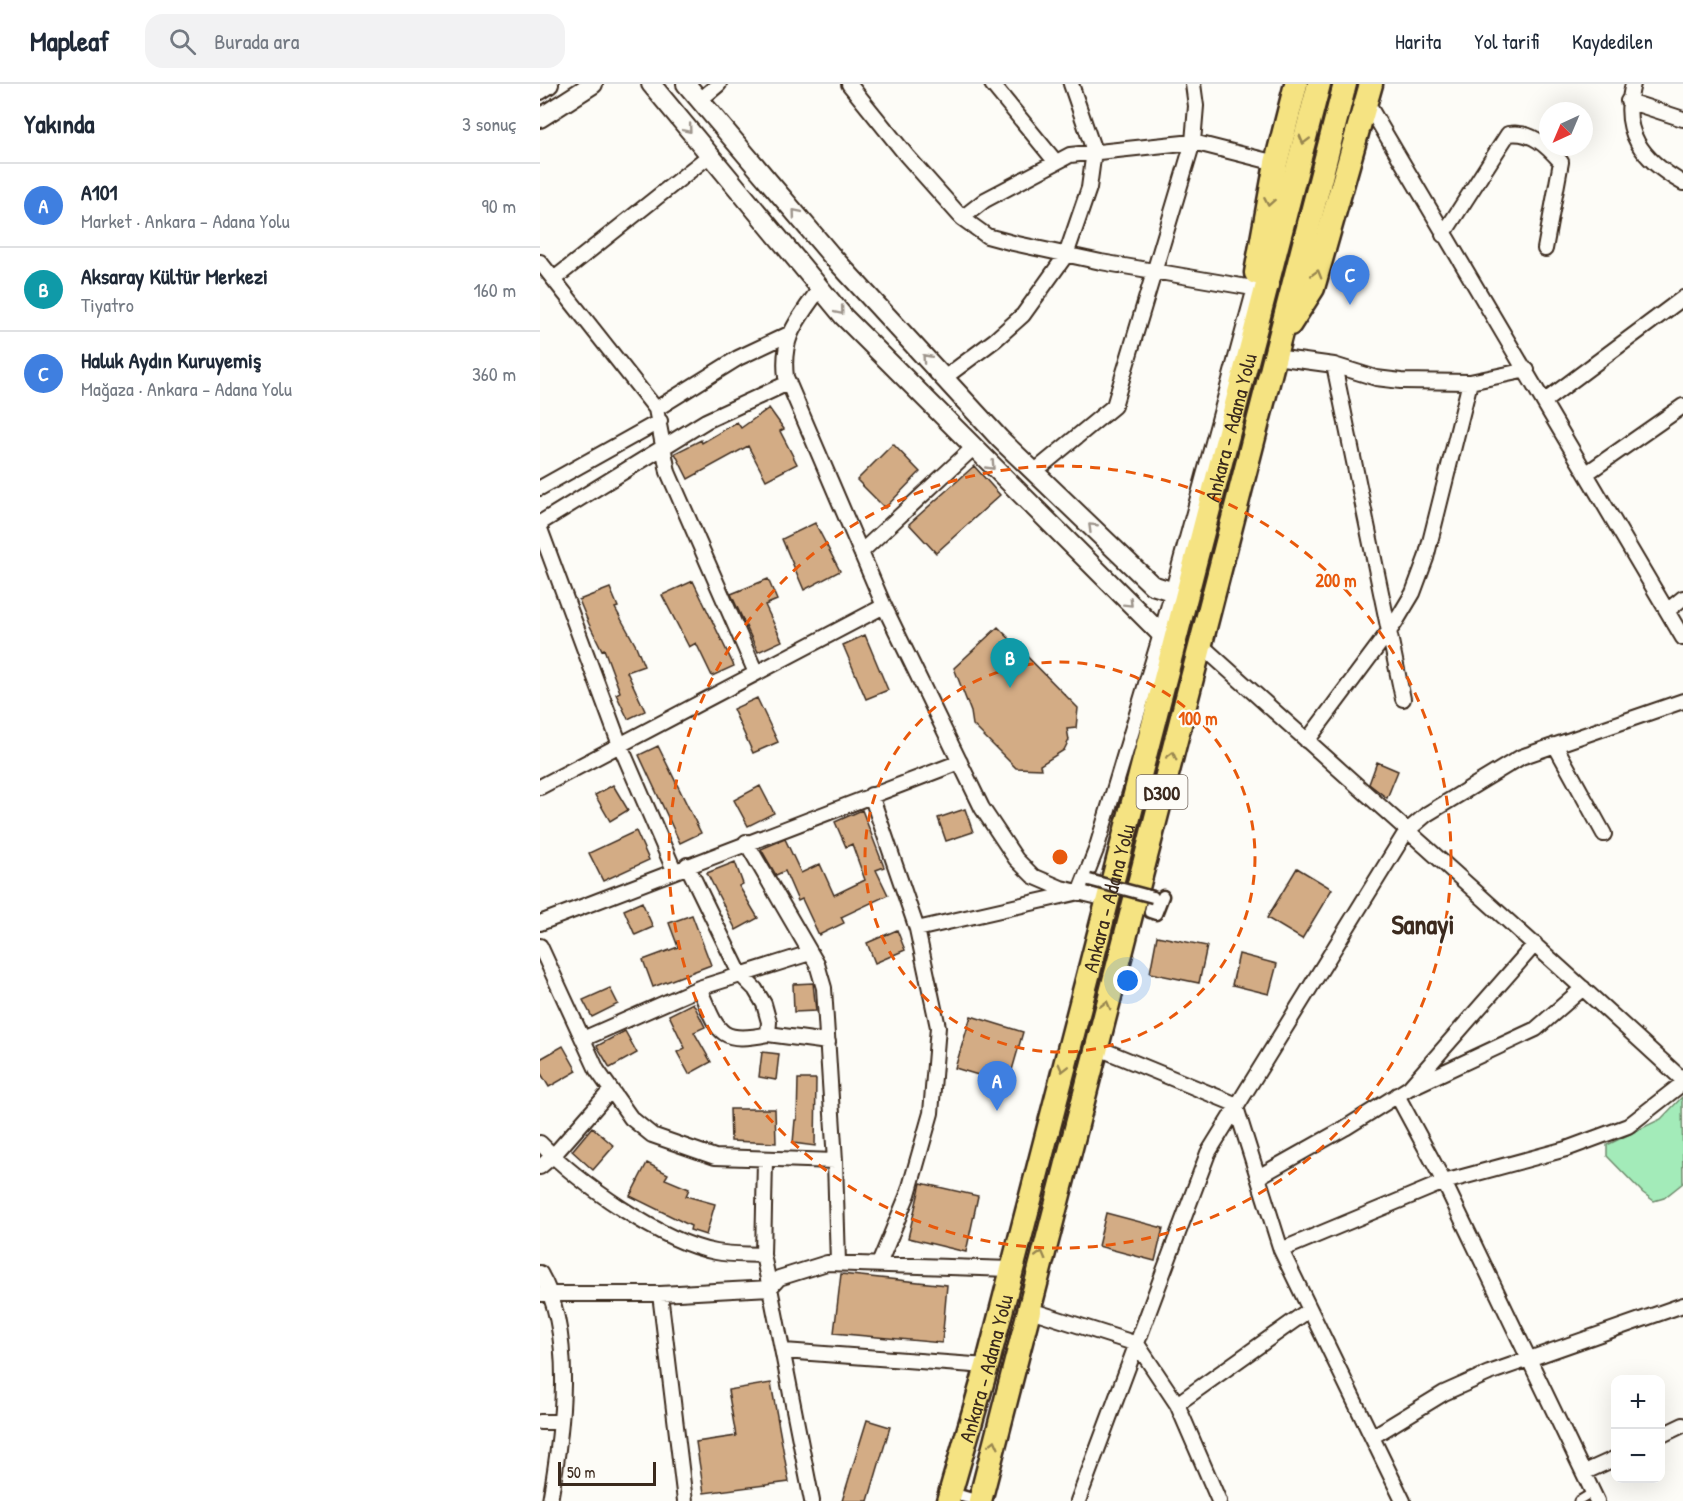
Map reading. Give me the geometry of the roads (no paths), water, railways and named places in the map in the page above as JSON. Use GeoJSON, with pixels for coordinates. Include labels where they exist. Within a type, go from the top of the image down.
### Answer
{"type":"FeatureCollection","features":[{"type":"Feature","properties":{"kind":"highway"},"geometry":{"type":"LineString","coordinates":[[1253,342],[1253,291],[1276,163],[1296,84]]}},
{"type":"Feature","properties":{"kind":"highway","name":"Ankara - Adana Yolu"},"geometry":{"type":"LineString","coordinates":[[957,1496],[1011,1269],[1107,899],[1180,587],[1253,342],[1319,84]]}},
{"type":"Feature","properties":{"kind":"highway","name":"Ankara - Adana Yolu"},"geometry":{"type":"LineString","coordinates":[[957,1496],[1027,1309],[1345,84]]}},
{"type":"Feature","properties":{"kind":"highway"},"geometry":{"type":"LineString","coordinates":[[1277,350],[1313,288],[1369,93]]}},
{"type":"Feature","properties":{"kind":"main road"},"geometry":{"type":"LineString","coordinates":[[540,90],[549,84]]}},
{"type":"Feature","properties":{"kind":"main road"},"geometry":{"type":"LineString","coordinates":[[540,118],[593,84]]}},
{"type":"Feature","properties":{"kind":"main road"},"geometry":{"type":"LineString","coordinates":[[651,84],[844,317],[1167,640]]}},
{"type":"Feature","properties":{"kind":"main road"},"geometry":{"type":"LineString","coordinates":[[686,84],[831,255],[1034,472],[1152,585],[1180,587]]}},
{"type":"Feature","properties":{"kind":"street"},"geometry":{"type":"LineString","coordinates":[[700,100],[719,84]]}},
{"type":"Feature","properties":{"kind":"street"},"geometry":{"type":"LineString","coordinates":[[849,84],[907,156],[962,218],[987,236],[1066,255],[1253,291],[1180,587]]}},
{"type":"Feature","properties":{"kind":"street"},"geometry":{"type":"LineString","coordinates":[[992,84],[1055,161]]}},
{"type":"Feature","properties":{"kind":"street"},"geometry":{"type":"LineString","coordinates":[[944,378],[995,340],[1023,315],[1066,255],[1089,188],[1094,151],[1071,84]]}},
{"type":"Feature","properties":{"kind":"street"},"geometry":{"type":"LineString","coordinates":[[1034,472],[1097,423],[1114,406],[1156,272],[1193,142],[1196,106],[1193,84]]}},
{"type":"Feature","properties":{"kind":"street"},"geometry":{"type":"LineString","coordinates":[[1633,84],[1628,102],[1629,124],[1639,147],[1664,173],[1683,183]]}},
{"type":"Feature","properties":{"kind":"street"},"geometry":{"type":"LineString","coordinates":[[1369,93],[1443,235],[1527,370],[1683,638]]}},
{"type":"Feature","properties":{"kind":"street"},"geometry":{"type":"LineString","coordinates":[[1628,102],[1683,119]]}},
{"type":"Feature","properties":{"kind":"street"},"geometry":{"type":"LineString","coordinates":[[1443,235],[1508,134],[1520,132],[1546,145],[1562,162],[1545,249]]}},
{"type":"Feature","properties":{"kind":"street"},"geometry":{"type":"LineString","coordinates":[[962,218],[985,200],[1070,155],[1193,142],[1276,163]]}},
{"type":"Feature","properties":{"kind":"street"},"geometry":{"type":"LineString","coordinates":[[554,279],[710,155]]}},
{"type":"Feature","properties":{"kind":"street"},"geometry":{"type":"LineString","coordinates":[[540,262],[658,415],[668,472],[756,673]]}},
{"type":"Feature","properties":{"kind":"street"},"geometry":{"type":"LineString","coordinates":[[820,288],[789,334],[784,356],[789,383],[884,606],[982,808],[1016,859],[1033,876],[1078,893],[1107,899]]}},
{"type":"Feature","properties":{"kind":"street"},"geometry":{"type":"LineString","coordinates":[[1545,401],[1683,298]]}},
{"type":"Feature","properties":{"kind":"street"},"geometry":{"type":"LineString","coordinates":[[540,488],[658,415],[738,358],[789,334]]}},
{"type":"Feature","properties":{"kind":"street"},"geometry":{"type":"LineString","coordinates":[[1277,350],[1393,380],[1470,382],[1527,370]]}},
{"type":"Feature","properties":{"kind":"street"},"geometry":{"type":"LineString","coordinates":[[1334,365],[1403,699]]}},
{"type":"Feature","properties":{"kind":"street"},"geometry":{"type":"LineString","coordinates":[[1307,741],[1389,630],[1413,593],[1426,558],[1470,382]]}},
{"type":"Feature","properties":{"kind":"street"},"geometry":{"type":"LineString","coordinates":[[540,523],[664,449],[706,421],[789,383]]}},
{"type":"Feature","properties":{"kind":"street"},"geometry":{"type":"LineString","coordinates":[[1587,473],[1683,406]]}},
{"type":"Feature","properties":{"kind":"street"},"geometry":{"type":"LineString","coordinates":[[861,552],[973,448]]}},
{"type":"Feature","properties":{"kind":"street"},"geometry":{"type":"LineString","coordinates":[[540,529],[620,745],[680,868],[740,974],[755,989],[764,1004],[769,1023],[768,1034]]}},
{"type":"Feature","properties":{"kind":"street"},"geometry":{"type":"LineString","coordinates":[[1667,611],[1683,598]]}},
{"type":"Feature","properties":{"kind":"street"},"geometry":{"type":"LineString","coordinates":[[540,787],[884,606]]}},
{"type":"Feature","properties":{"kind":"street"},"geometry":{"type":"LineString","coordinates":[[1078,893],[1096,850],[1167,640]]}},
{"type":"Feature","properties":{"kind":"street"},"geometry":{"type":"LineString","coordinates":[[1201,645],[1406,831],[1535,944],[1683,1082],[1628,1126],[1566,1149],[1444,1182],[1281,1250]]}},
{"type":"Feature","properties":{"kind":"street"},"geometry":{"type":"LineString","coordinates":[[1078,1501],[1208,1153],[1235,1104],[1406,831],[1427,814],[1521,757],[1683,701]]}},
{"type":"Feature","properties":{"kind":"street"},"geometry":{"type":"LineString","coordinates":[[1555,745],[1604,834]]}},
{"type":"Feature","properties":{"kind":"street"},"geometry":{"type":"LineString","coordinates":[[540,923],[746,842],[960,762]]}},
{"type":"Feature","properties":{"kind":"street"},"geometry":{"type":"LineString","coordinates":[[871,795],[917,929],[938,1027],[930,1113],[908,1194],[879,1264]]}},
{"type":"Feature","properties":{"kind":"street"},"geometry":{"type":"LineString","coordinates":[[746,842],[810,953],[824,988],[835,1161],[838,1263]]}},
{"type":"Feature","properties":{"kind":"street"},"geometry":{"type":"LineString","coordinates":[[1096,850],[1101,853],[1089,880],[1158,896]]}},
{"type":"Feature","properties":{"kind":"street"},"geometry":{"type":"LineString","coordinates":[[917,929],[1078,893]]}},
{"type":"Feature","properties":{"kind":"street"},"geometry":{"type":"LineString","coordinates":[[1403,1091],[1535,944]]}},
{"type":"Feature","properties":{"kind":"street"},"geometry":{"type":"LineString","coordinates":[[540,945],[583,1040],[610,1091],[631,1118],[652,1135],[715,1157],[835,1161]]}},
{"type":"Feature","properties":{"kind":"street"},"geometry":{"type":"LineString","coordinates":[[583,1040],[699,988],[810,953]]}},
{"type":"Feature","properties":{"kind":"street"},"geometry":{"type":"LineString","coordinates":[[699,988],[714,1022],[724,1033],[733,1038],[745,1040],[768,1034],[828,1042]]}},
{"type":"Feature","properties":{"kind":"street"},"geometry":{"type":"LineString","coordinates":[[1257,1177],[1345,1128],[1403,1091],[1536,1029],[1583,988]]}},
{"type":"Feature","properties":{"kind":"street"},"geometry":{"type":"LineString","coordinates":[[1096,1047],[1235,1104]]}},
{"type":"Feature","properties":{"kind":"street"},"geometry":{"type":"LineString","coordinates":[[540,1167],[553,1156],[610,1091]]}},
{"type":"Feature","properties":{"kind":"street"},"geometry":{"type":"LineString","coordinates":[[1403,1091],[1444,1182],[1595,1496]]}},
{"type":"Feature","properties":{"kind":"street"},"geometry":{"type":"LineString","coordinates":[[1235,1104],[1281,1250],[1403,1501]]}},
{"type":"Feature","properties":{"kind":"street"},"geometry":{"type":"LineString","coordinates":[[540,1143],[592,1188],[683,1242],[716,1252],[763,1255]]}},
{"type":"Feature","properties":{"kind":"street"},"geometry":{"type":"LineString","coordinates":[[765,1160],[763,1255],[784,1351],[812,1501]]}},
{"type":"Feature","properties":{"kind":"street"},"geometry":{"type":"LineString","coordinates":[[546,1294],[660,1294],[771,1288],[779,1278],[797,1270],[826,1263],[1011,1269]]}},
{"type":"Feature","properties":{"kind":"street"},"geometry":{"type":"LineString","coordinates":[[540,1273],[564,1374],[558,1456],[550,1501]]}},
{"type":"Feature","properties":{"kind":"street"},"geometry":{"type":"LineString","coordinates":[[660,1294],[685,1501]]}},
{"type":"Feature","properties":{"kind":"street"},"geometry":{"type":"LineString","coordinates":[[1372,1437],[1444,1393],[1528,1359],[1683,1305]]}},
{"type":"Feature","properties":{"kind":"street"},"geometry":{"type":"LineString","coordinates":[[1027,1309],[1137,1344],[1177,1404],[1219,1501]]}},
{"type":"Feature","properties":{"kind":"street"},"geometry":{"type":"LineString","coordinates":[[1177,1404],[1309,1310]]}},
{"type":"Feature","properties":{"kind":"street"},"geometry":{"type":"LineString","coordinates":[[784,1351],[987,1366]]}},
{"type":"Feature","properties":{"kind":"street"},"geometry":{"type":"LineString","coordinates":[[540,1422],[560,1422]]}},
{"type":"Feature","properties":{"kind":"street"},"geometry":{"type":"LineString","coordinates":[[1665,1434],[1683,1425]]}},
{"type":"Feature","properties":{"kind":"street"},"geometry":{"type":"LineString","coordinates":[[1585,1472],[1611,1460]]}},
{"type":"Feature","properties":{"kind":"lane"},"geometry":{"type":"LineString","coordinates":[[1578,1501],[1595,1496]]}},
{"type":"Feature","properties":{"kind":"place","name":"Haluk Aydın Kuruyemiş"},"geometry":{"type":"Point","coordinates":[1350,305]}},
{"type":"Feature","properties":{"kind":"place","name":"Aksaray Kültür Merkezi"},"geometry":{"type":"Point","coordinates":[1010,688]}},
{"type":"Feature","properties":{"kind":"place","name":"A101"},"geometry":{"type":"Point","coordinates":[997,1111]}},
{"type":"Feature","properties":{"kind":"district","name":"Sanayi"},"geometry":{"type":"Point","coordinates":[1423,924]}}]}
